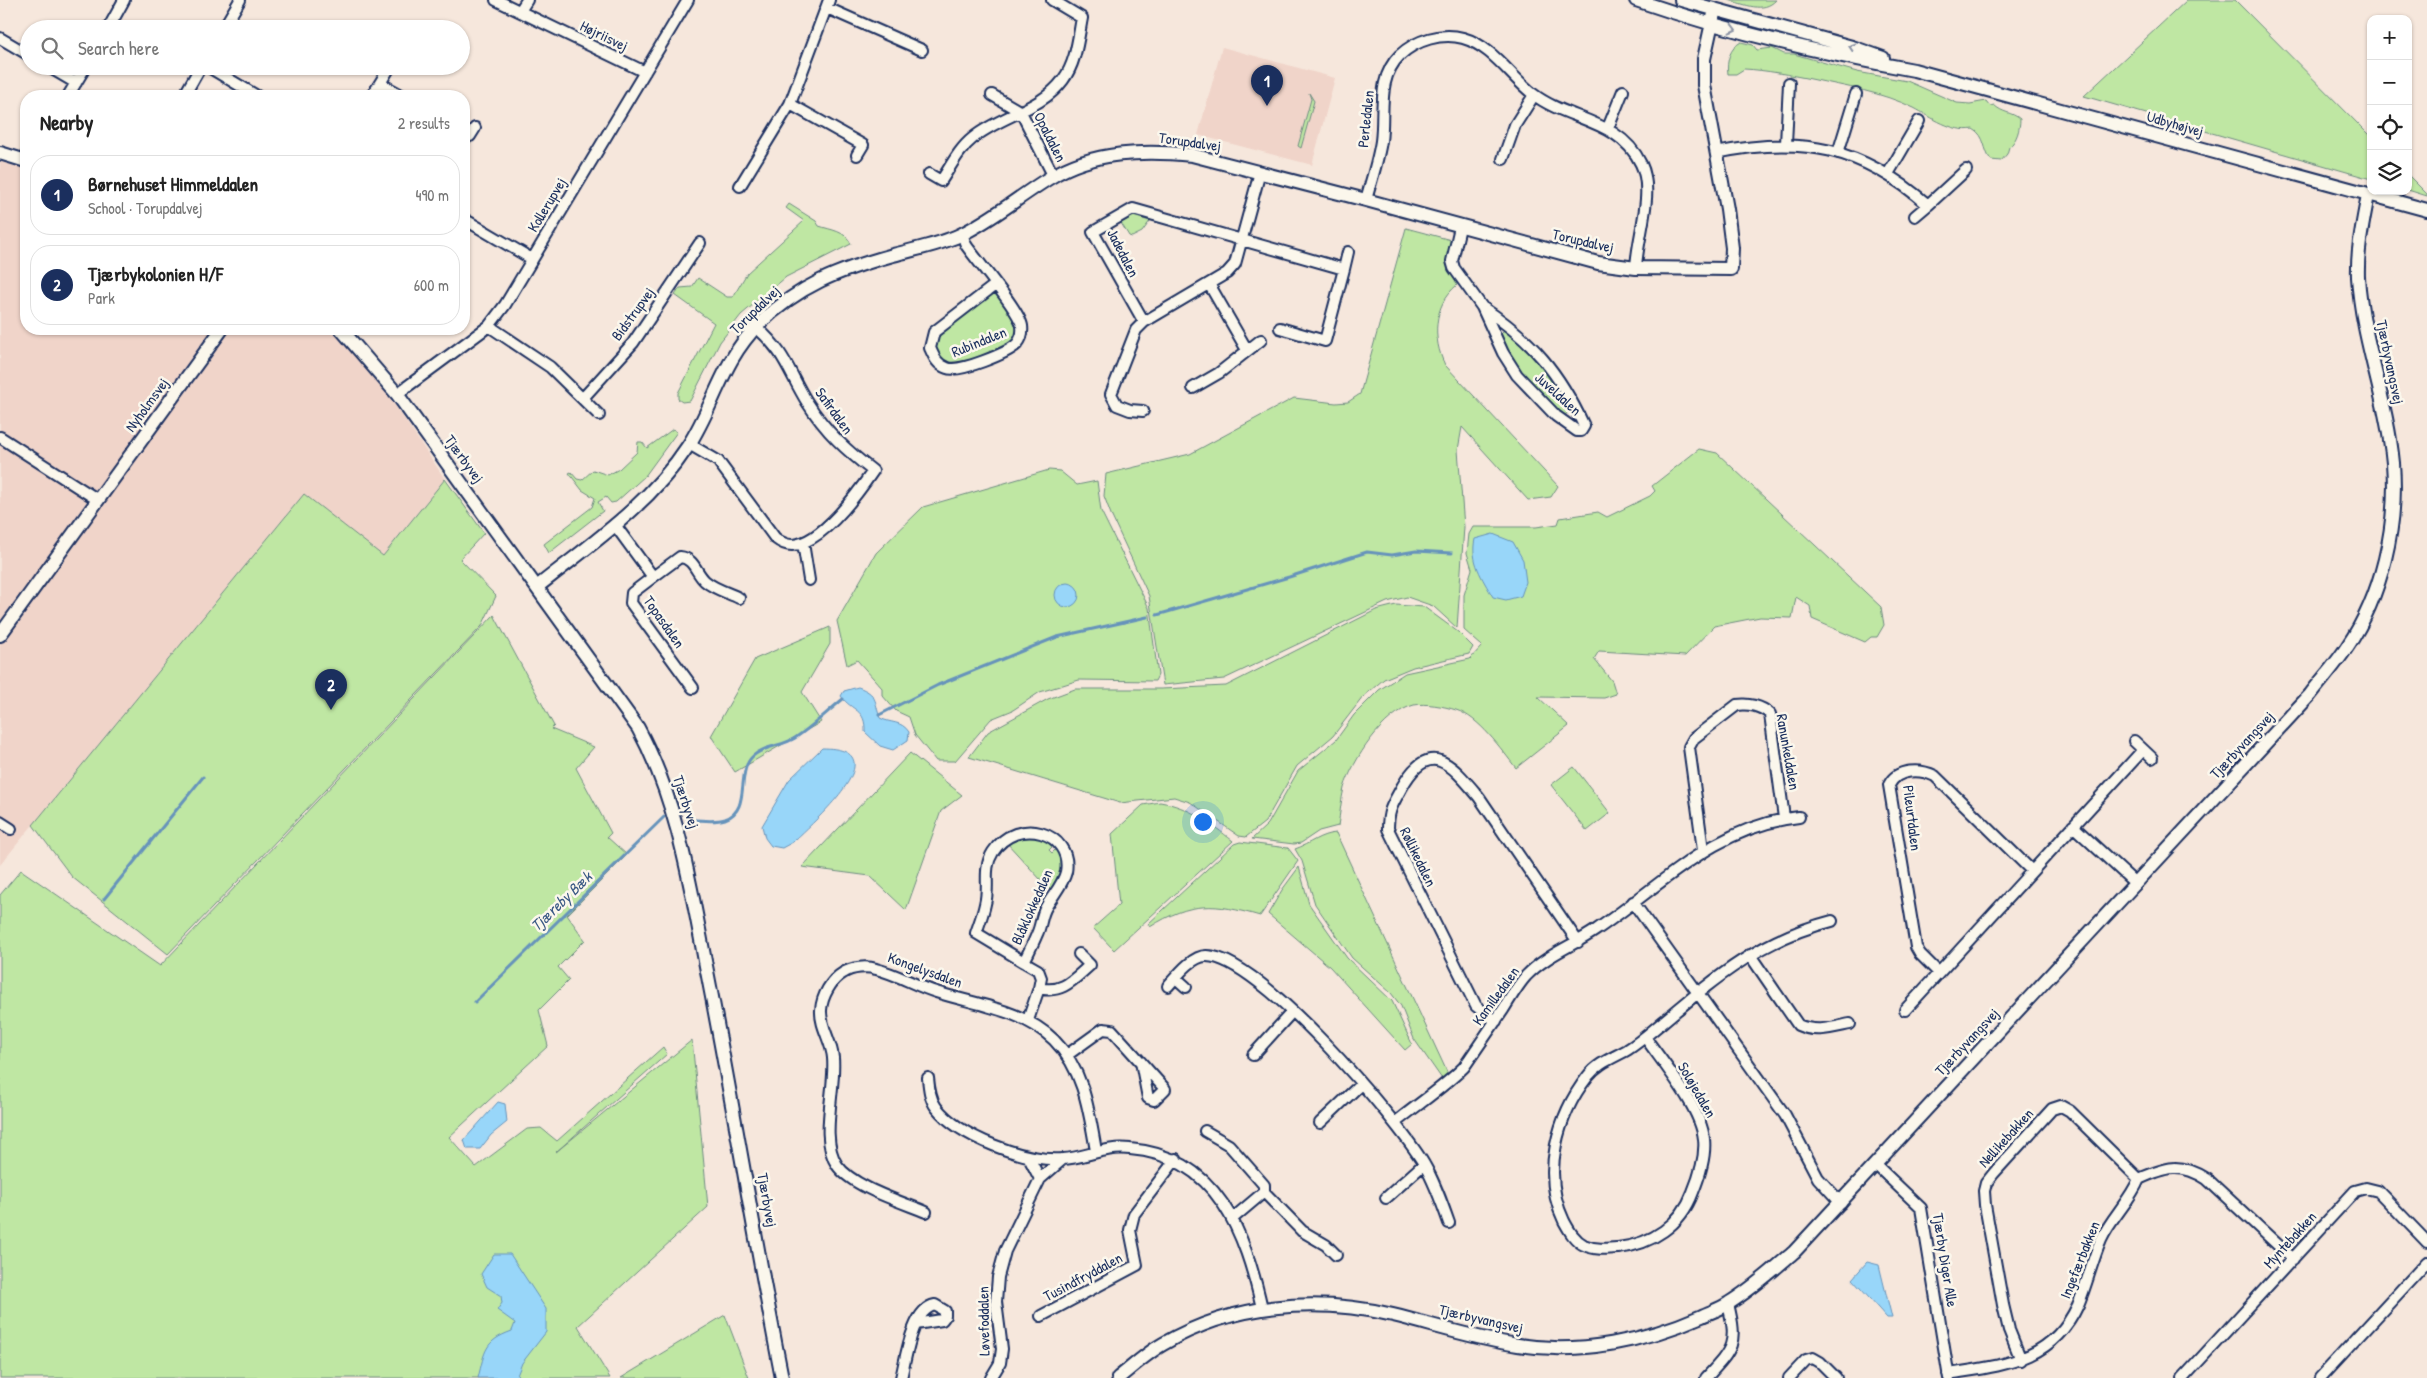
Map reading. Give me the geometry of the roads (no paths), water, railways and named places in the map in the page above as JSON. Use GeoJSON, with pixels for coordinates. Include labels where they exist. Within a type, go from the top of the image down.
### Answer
{"type":"FeatureCollection","features":[{"type":"Feature","properties":{"kind":"street"},"geometry":{"type":"LineString","coordinates":[[228,20],[240,0]]}},
{"type":"Feature","properties":{"kind":"street","name":"Højriisvej"},"geometry":{"type":"LineString","coordinates":[[496,0],[645,72]]}},
{"type":"Feature","properties":{"kind":"street"},"geometry":{"type":"LineString","coordinates":[[520,11],[527,0]]}},
{"type":"Feature","properties":{"kind":"street","name":"Kollerupvej"},"geometry":{"type":"LineString","coordinates":[[397,394],[489,326],[504,305],[688,0]]}},
{"type":"Feature","properties":{"kind":"street","name":"Opaldalen"},"geometry":{"type":"LineString","coordinates":[[929,174],[941,181],[960,152],[973,138],[1021,112],[1056,89],[1064,79],[1073,61],[1082,18],[1052,0]]}},
{"type":"Feature","properties":{"kind":"street","name":"Udbyhøjvej"},"geometry":{"type":"LineString","coordinates":[[1636,0],[1712,24],[1850,58],[1914,70],[2367,195]]}},
{"type":"Feature","properties":{"kind":"street","name":"Udbyhøjvej"},"geometry":{"type":"LineString","coordinates":[[1681,0],[1852,47],[1914,70]]}},
{"type":"Feature","properties":{"kind":"street"},"geometry":{"type":"LineString","coordinates":[[112,20],[122,1]]}},
{"type":"Feature","properties":{"kind":"street"},"geometry":{"type":"LineString","coordinates":[[740,186],[790,104],[828,4],[922,50]]}},
{"type":"Feature","properties":{"kind":"street","name":"Torupdalvej"},"geometry":{"type":"LineString","coordinates":[[537,587],[615,525],[654,490],[689,444],[727,365],[756,327],[775,309],[817,280],[856,266],[939,243],[962,234],[1053,175],[1099,158],[1148,152],[1192,155],[1598,263],[1636,268],[1731,269],[1732,248],[1727,209],[1706,102],[1703,71],[1715,9]]}},
{"type":"Feature","properties":{"kind":"street","name":"Perledalen"},"geometry":{"type":"LineString","coordinates":[[1366,200],[1381,141],[1382,95],[1385,80],[1400,56],[1412,46],[1431,38],[1453,36],[1473,41],[1485,48],[1534,95],[1576,116],[1608,128],[1631,147],[1642,165],[1646,182],[1646,196],[1636,251],[1636,268]]}},
{"type":"Feature","properties":{"kind":"street"},"geometry":{"type":"LineString","coordinates":[[0,38],[20,50]]}},
{"type":"Feature","properties":{"kind":"street"},"geometry":{"type":"LineString","coordinates":[[62,75],[76,83]]}},
{"type":"Feature","properties":{"kind":"street"},"geometry":{"type":"LineString","coordinates":[[72,90],[81,75]]}},
{"type":"Feature","properties":{"kind":"street"},"geometry":{"type":"LineString","coordinates":[[187,90],[196,75]]}},
{"type":"Feature","properties":{"kind":"street"},"geometry":{"type":"LineString","coordinates":[[222,75],[247,90]]}},
{"type":"Feature","properties":{"kind":"street"},"geometry":{"type":"LineString","coordinates":[[376,90],[385,75]]}},
{"type":"Feature","properties":{"kind":"street"},"geometry":{"type":"LineString","coordinates":[[380,83],[392,90]]}},
{"type":"Feature","properties":{"kind":"street"},"geometry":{"type":"LineString","coordinates":[[1786,144],[1788,83]]}},
{"type":"Feature","properties":{"kind":"street"},"geometry":{"type":"LineString","coordinates":[[1608,128],[1623,91]]}},
{"type":"Feature","properties":{"kind":"street"},"geometry":{"type":"LineString","coordinates":[[1838,153],[1856,94]]}},
{"type":"Feature","properties":{"kind":"street","name":"Opaldalen"},"geometry":{"type":"LineString","coordinates":[[992,95],[1021,112],[1053,175]]}},
{"type":"Feature","properties":{"kind":"street"},"geometry":{"type":"LineString","coordinates":[[1503,159],[1515,126],[1534,95]]}},
{"type":"Feature","properties":{"kind":"street"},"geometry":{"type":"LineString","coordinates":[[790,104],[863,145],[857,155]]}},
{"type":"Feature","properties":{"kind":"street"},"geometry":{"type":"LineString","coordinates":[[1888,174],[1919,122]]}},
{"type":"Feature","properties":{"kind":"street"},"geometry":{"type":"LineString","coordinates":[[470,136],[475,128]]}},
{"type":"Feature","properties":{"kind":"street"},"geometry":{"type":"LineString","coordinates":[[1716,153],[1758,145],[1786,144],[1813,147],[1838,153],[1888,174],[1928,205]]}},
{"type":"Feature","properties":{"kind":"street"},"geometry":{"type":"LineString","coordinates":[[0,153],[20,159]]}},
{"type":"Feature","properties":{"kind":"street"},"geometry":{"type":"LineString","coordinates":[[1915,216],[1966,170]]}},
{"type":"Feature","properties":{"kind":"street"},"geometry":{"type":"LineString","coordinates":[[1143,411],[1130,410],[1117,405],[1111,394],[1132,336],[1144,322],[1227,273],[1235,264],[1260,172]]}},
{"type":"Feature","properties":{"kind":"street","name":"Udbyhøjvej"},"geometry":{"type":"LineString","coordinates":[[2368,195],[2427,210]]}},
{"type":"Feature","properties":{"kind":"street","name":"Tjærbyvangsvej"},"geometry":{"type":"LineString","coordinates":[[1118,1378],[1162,1344],[1210,1322],[1262,1308],[1306,1304],[1346,1306],[1518,1345],[1577,1348],[1635,1340],[1674,1328],[1728,1304],[1794,1252],[2310,695],[2348,647],[2373,596],[2384,562],[2392,518],[2393,463],[2364,322],[2358,276],[2359,242],[2368,195]]}},
{"type":"Feature","properties":{"kind":"street","name":"Jadedalen"},"geometry":{"type":"LineString","coordinates":[[1144,322],[1094,232],[1133,209],[1344,269]]}},
{"type":"Feature","properties":{"kind":"street"},"geometry":{"type":"LineString","coordinates":[[470,223],[532,259]]}},
{"type":"Feature","properties":{"kind":"street","name":"Juveldalen"},"geometry":{"type":"LineString","coordinates":[[1460,227],[1452,261],[1454,268],[1482,307],[1503,353],[1524,384],[1556,416],[1577,431],[1581,431],[1584,426],[1572,402],[1544,358],[1516,330],[1482,307]]}},
{"type":"Feature","properties":{"kind":"street","name":"Rubindalen"},"geometry":{"type":"LineString","coordinates":[[962,234],[966,245],[995,285],[1022,324],[1022,335],[1013,348],[964,368],[950,369],[941,365],[930,348],[934,332],[995,285]]}},
{"type":"Feature","properties":{"kind":"street","name":"Bidstrupvej"},"geometry":{"type":"LineString","coordinates":[[583,398],[633,343],[700,243]]}},
{"type":"Feature","properties":{"kind":"street"},"geometry":{"type":"LineString","coordinates":[[1280,328],[1325,341],[1348,252]]}},
{"type":"Feature","properties":{"kind":"street"},"geometry":{"type":"LineString","coordinates":[[1208,284],[1247,350]]}},
{"type":"Feature","properties":{"kind":"street"},"geometry":{"type":"LineString","coordinates":[[489,326],[550,368],[599,415]]}},
{"type":"Feature","properties":{"kind":"street","name":"Safirdalen"},"geometry":{"type":"LineString","coordinates":[[756,327],[780,352],[808,402],[841,446],[873,471],[852,502],[830,523],[803,543]]}},
{"type":"Feature","properties":{"kind":"street","name":"Nyholmsvej"},"geometry":{"type":"LineString","coordinates":[[0,635],[218,335]]}},
{"type":"Feature","properties":{"kind":"street","name":"Tjærbyvej"},"geometry":{"type":"LineString","coordinates":[[346,335],[397,394],[638,728],[654,757],[684,852],[693,892],[782,1378]]}},
{"type":"Feature","properties":{"kind":"street"},"geometry":{"type":"LineString","coordinates":[[1193,388],[1219,372],[1261,340]]}},
{"type":"Feature","properties":{"kind":"street"},"geometry":{"type":"LineString","coordinates":[[0,437],[98,500]]}},
{"type":"Feature","properties":{"kind":"street"},"geometry":{"type":"LineString","coordinates":[[689,444],[718,461],[775,538],[784,544],[803,543],[809,580]]}},
{"type":"Feature","properties":{"kind":"street","name":"Topasdalen"},"geometry":{"type":"LineString","coordinates":[[615,525],[653,577]]}},
{"type":"Feature","properties":{"kind":"street","name":"Topasdalen"},"geometry":{"type":"LineString","coordinates":[[693,688],[631,603],[632,593],[680,557],[685,557],[690,560],[706,582],[739,598]]}},
{"type":"Feature","properties":{"kind":"street","name":"Ranunkeldalen"},"geometry":{"type":"LineString","coordinates":[[1703,850],[1689,747],[1694,738],[1737,706],[1745,704],[1764,709],[1770,714],[1784,818]]}},
{"type":"Feature","properties":{"kind":"street"},"geometry":{"type":"LineString","coordinates":[[2134,741],[2152,758]]}},
{"type":"Feature","properties":{"kind":"street"},"geometry":{"type":"LineString","coordinates":[[1906,1010],[2143,750]]}},
{"type":"Feature","properties":{"kind":"street","name":"Røllikedalen"},"geometry":{"type":"LineString","coordinates":[[1496,1021],[1476,1006],[1388,829],[1388,813],[1411,771],[1419,762],[1430,759],[1441,761],[1461,776],[1479,797],[1578,942]]}},
{"type":"Feature","properties":{"kind":"street","name":"Pileurtdalen"},"geometry":{"type":"LineString","coordinates":[[1939,973],[1920,954],[1916,946],[1890,785],[1892,779],[1898,774],[1925,771],[1935,776],[2032,871]]}},
{"type":"Feature","properties":{"kind":"street"},"geometry":{"type":"LineString","coordinates":[[1799,817],[1784,818],[1748,830],[1703,850],[1633,902],[1785,1115],[1818,1178],[1841,1202]]}},
{"type":"Feature","properties":{"kind":"street"},"geometry":{"type":"LineString","coordinates":[[0,822],[11,829]]}},
{"type":"Feature","properties":{"kind":"street"},"geometry":{"type":"LineString","coordinates":[[2073,826],[2136,884]]}},
{"type":"Feature","properties":{"kind":"street","name":"Blåklokkedalen"},"geometry":{"type":"LineString","coordinates":[[1024,962],[1038,933],[1044,911],[1065,874],[1066,868],[1066,862],[1059,846],[1047,835],[1033,830],[1013,834],[993,852],[986,868],[986,904],[976,933],[1024,962],[1038,970],[1040,978],[1039,988]]}},
{"type":"Feature","properties":{"kind":"street","name":"Kamilledalen"},"geometry":{"type":"LineString","coordinates":[[1396,1122],[1428,1094],[1452,1079],[1464,1066],[1526,977],[1543,961],[1578,942],[1633,902]]}},
{"type":"Feature","properties":{"kind":"street","name":"Soløjedalen"},"geometry":{"type":"LineString","coordinates":[[1645,1037],[1700,1120],[1704,1140],[1702,1169],[1690,1201],[1674,1223],[1654,1239],[1630,1247],[1602,1250],[1582,1245],[1572,1235],[1560,1213],[1552,1177],[1556,1140],[1573,1098],[1589,1074],[1606,1059],[1627,1050],[1645,1037],[1698,992],[1750,954],[1800,929],[1832,921]]}},
{"type":"Feature","properties":{"kind":"street"},"geometry":{"type":"LineString","coordinates":[[1028,1020],[1039,988],[1057,990],[1072,982],[1090,966],[1079,954]]}},
{"type":"Feature","properties":{"kind":"street"},"geometry":{"type":"LineString","coordinates":[[1750,954],[1772,991],[1798,1025],[1810,1030],[1817,1030],[1850,1024]]}},
{"type":"Feature","properties":{"kind":"street"},"geometry":{"type":"LineString","coordinates":[[1168,986],[1194,960],[1204,956],[1217,957],[1236,966],[1254,978],[1292,1012],[1396,1122],[1424,1164],[1439,1192],[1449,1223]]}},
{"type":"Feature","properties":{"kind":"street","name":"Kongelysdalen"},"geometry":{"type":"LineString","coordinates":[[926,1212],[848,1177],[832,1156],[828,1143],[834,1071],[832,1050],[822,1024],[821,1011],[824,995],[833,981],[844,972],[856,968],[876,968],[935,992],[1011,1013],[1028,1020],[1054,1040],[1067,1056],[1085,1093],[1096,1151]]}},
{"type":"Feature","properties":{"kind":"street"},"geometry":{"type":"LineString","coordinates":[[1176,978],[1186,988]]}},
{"type":"Feature","properties":{"kind":"street"},"geometry":{"type":"LineString","coordinates":[[1252,1055],[1292,1012]]}},
{"type":"Feature","properties":{"kind":"street"},"geometry":{"type":"LineString","coordinates":[[1067,1056],[1103,1029],[1112,1030],[1142,1062]]}},
{"type":"Feature","properties":{"kind":"street"},"geometry":{"type":"LineString","coordinates":[[928,1078],[934,1106],[957,1126],[999,1148],[1028,1156],[1063,1159],[1096,1151],[1128,1148],[1153,1152],[1176,1159],[1197,1173],[1213,1189],[1232,1219],[1254,1272],[1262,1308]]}},
{"type":"Feature","properties":{"kind":"street"},"geometry":{"type":"LineString","coordinates":[[1320,1123],[1361,1084]]}},
{"type":"Feature","properties":{"kind":"street","name":"Nellikebakken"},"geometry":{"type":"LineString","coordinates":[[2021,1360],[2008,1330],[2002,1305],[1985,1205],[1986,1183],[2052,1109],[2061,1106],[2070,1111],[2139,1179]]}},
{"type":"Feature","properties":{"kind":"street"},"geometry":{"type":"LineString","coordinates":[[1206,1131],[1229,1145],[1264,1184],[1264,1192],[1302,1231],[1326,1245],[1336,1255]]}},
{"type":"Feature","properties":{"kind":"street"},"geometry":{"type":"LineString","coordinates":[[1028,1156],[1040,1179]]}},
{"type":"Feature","properties":{"kind":"street","name":"Løvefoddalen"},"geometry":{"type":"LineString","coordinates":[[991,1378],[1000,1363],[1002,1349],[996,1302],[998,1277],[1006,1251],[1040,1179],[1063,1159]]}},
{"type":"Feature","properties":{"kind":"street","name":"Tusindfryddalen"},"geometry":{"type":"LineString","coordinates":[[1041,1316],[1137,1265],[1130,1230],[1134,1214],[1176,1159]]}},
{"type":"Feature","properties":{"kind":"street"},"geometry":{"type":"LineString","coordinates":[[1386,1198],[1424,1164]]}},
{"type":"Feature","properties":{"kind":"street","name":"Tjærby Diger Alle"},"geometry":{"type":"LineString","coordinates":[[1876,1165],[1921,1208],[1948,1376]]}},
{"type":"Feature","properties":{"kind":"street"},"geometry":{"type":"LineString","coordinates":[[2139,1179],[2170,1168],[2180,1167],[2192,1170],[2207,1179],[2293,1259]]}},
{"type":"Feature","properties":{"kind":"street","name":"Ingefærbakken"},"geometry":{"type":"LineString","coordinates":[[1948,1376],[2008,1365],[2037,1352],[2055,1340],[2068,1324],[2084,1290],[2101,1240],[2123,1204],[2134,1191],[2139,1179]]}},
{"type":"Feature","properties":{"kind":"street","name":"Myntebakken"},"geometry":{"type":"LineString","coordinates":[[2183,1378],[2355,1191],[2366,1188],[2378,1191],[2427,1242]]}},
{"type":"Feature","properties":{"kind":"street"},"geometry":{"type":"LineString","coordinates":[[1232,1219],[1264,1192]]}},
{"type":"Feature","properties":{"kind":"street"},"geometry":{"type":"LineString","coordinates":[[2320,1378],[2427,1262]]}},
{"type":"Feature","properties":{"kind":"street"},"geometry":{"type":"LineString","coordinates":[[1706,1378],[1726,1356],[1732,1343],[1734,1327],[1728,1304]]}},
{"type":"Feature","properties":{"kind":"street"},"geometry":{"type":"LineString","coordinates":[[901,1378],[916,1324]]}},
{"type":"Feature","properties":{"kind":"street"},"geometry":{"type":"LineString","coordinates":[[1789,1378],[1806,1360],[1813,1358],[1830,1376]]}},
{"type":"Feature","properties":{"kind":"water"},"geometry":{"type":"Polygon","coordinates":[[[1493,534],[1513,542],[1523,560],[1526,582],[1521,596],[1506,600],[1493,597],[1478,569],[1474,555],[1475,539],[1493,534]]]}},
{"type":"Feature","properties":{"kind":"water"},"geometry":{"type":"Polygon","coordinates":[[[1067,583],[1076,586],[1079,595],[1076,604],[1067,607],[1058,604],[1055,595],[1058,586],[1067,583]]]}},
{"type":"Feature","properties":{"kind":"water"},"geometry":{"type":"Polygon","coordinates":[[[858,687],[872,695],[880,718],[906,728],[909,732],[908,740],[893,750],[880,746],[865,732],[865,724],[861,714],[841,696],[844,691],[858,687]]]}},
{"type":"Feature","properties":{"kind":"water"},"geometry":{"type":"Polygon","coordinates":[[[822,748],[844,751],[853,760],[853,773],[831,804],[793,842],[782,848],[771,846],[765,838],[762,826],[789,780],[822,748]]]}},
{"type":"Feature","properties":{"kind":"water"},"geometry":{"type":"Polygon","coordinates":[[[498,1102],[505,1104],[507,1122],[491,1135],[480,1149],[467,1149],[464,1140],[498,1102]]]}},
{"type":"Feature","properties":{"kind":"water"},"geometry":{"type":"Polygon","coordinates":[[[494,1254],[510,1254],[546,1309],[546,1332],[522,1363],[516,1378],[478,1378],[487,1348],[496,1339],[512,1331],[515,1323],[497,1310],[502,1303],[501,1296],[487,1287],[481,1274],[494,1254]]]}},
{"type":"Feature","properties":{"kind":"water"},"geometry":{"type":"Polygon","coordinates":[[[1867,1262],[1879,1265],[1892,1318],[1887,1318],[1852,1279],[1867,1262]]]}},
{"type":"Feature","properties":{"kind":"waterway"},"geometry":{"type":"LineString","coordinates":[[1157,615],[1289,577],[1367,552],[1392,555],[1416,551],[1452,553]]}},
{"type":"Feature","properties":{"kind":"waterway"},"geometry":{"type":"LineString","coordinates":[[879,715],[938,685],[1057,637],[1147,617]]}},
{"type":"Feature","properties":{"kind":"waterway","name":"Tjæreby Bæk"},"geometry":{"type":"LineString","coordinates":[[687,820],[720,820],[733,814],[738,808],[745,771],[753,756],[762,750],[795,738],[843,699]]}},
{"type":"Feature","properties":{"kind":"waterway"},"geometry":{"type":"LineString","coordinates":[[104,899],[203,777]]}},
{"type":"Feature","properties":{"kind":"waterway","name":"Tjæreby Bæk"},"geometry":{"type":"LineString","coordinates":[[475,1002],[664,817]]}},
{"type":"Feature","properties":{"kind":"place","name":"Børnehuset Himmeldalen"},"geometry":{"type":"Point","coordinates":[1267,106]}},
{"type":"Feature","properties":{"kind":"place","name":"Tjærbykolonien H/F"},"geometry":{"type":"Point","coordinates":[331,710]}}]}
